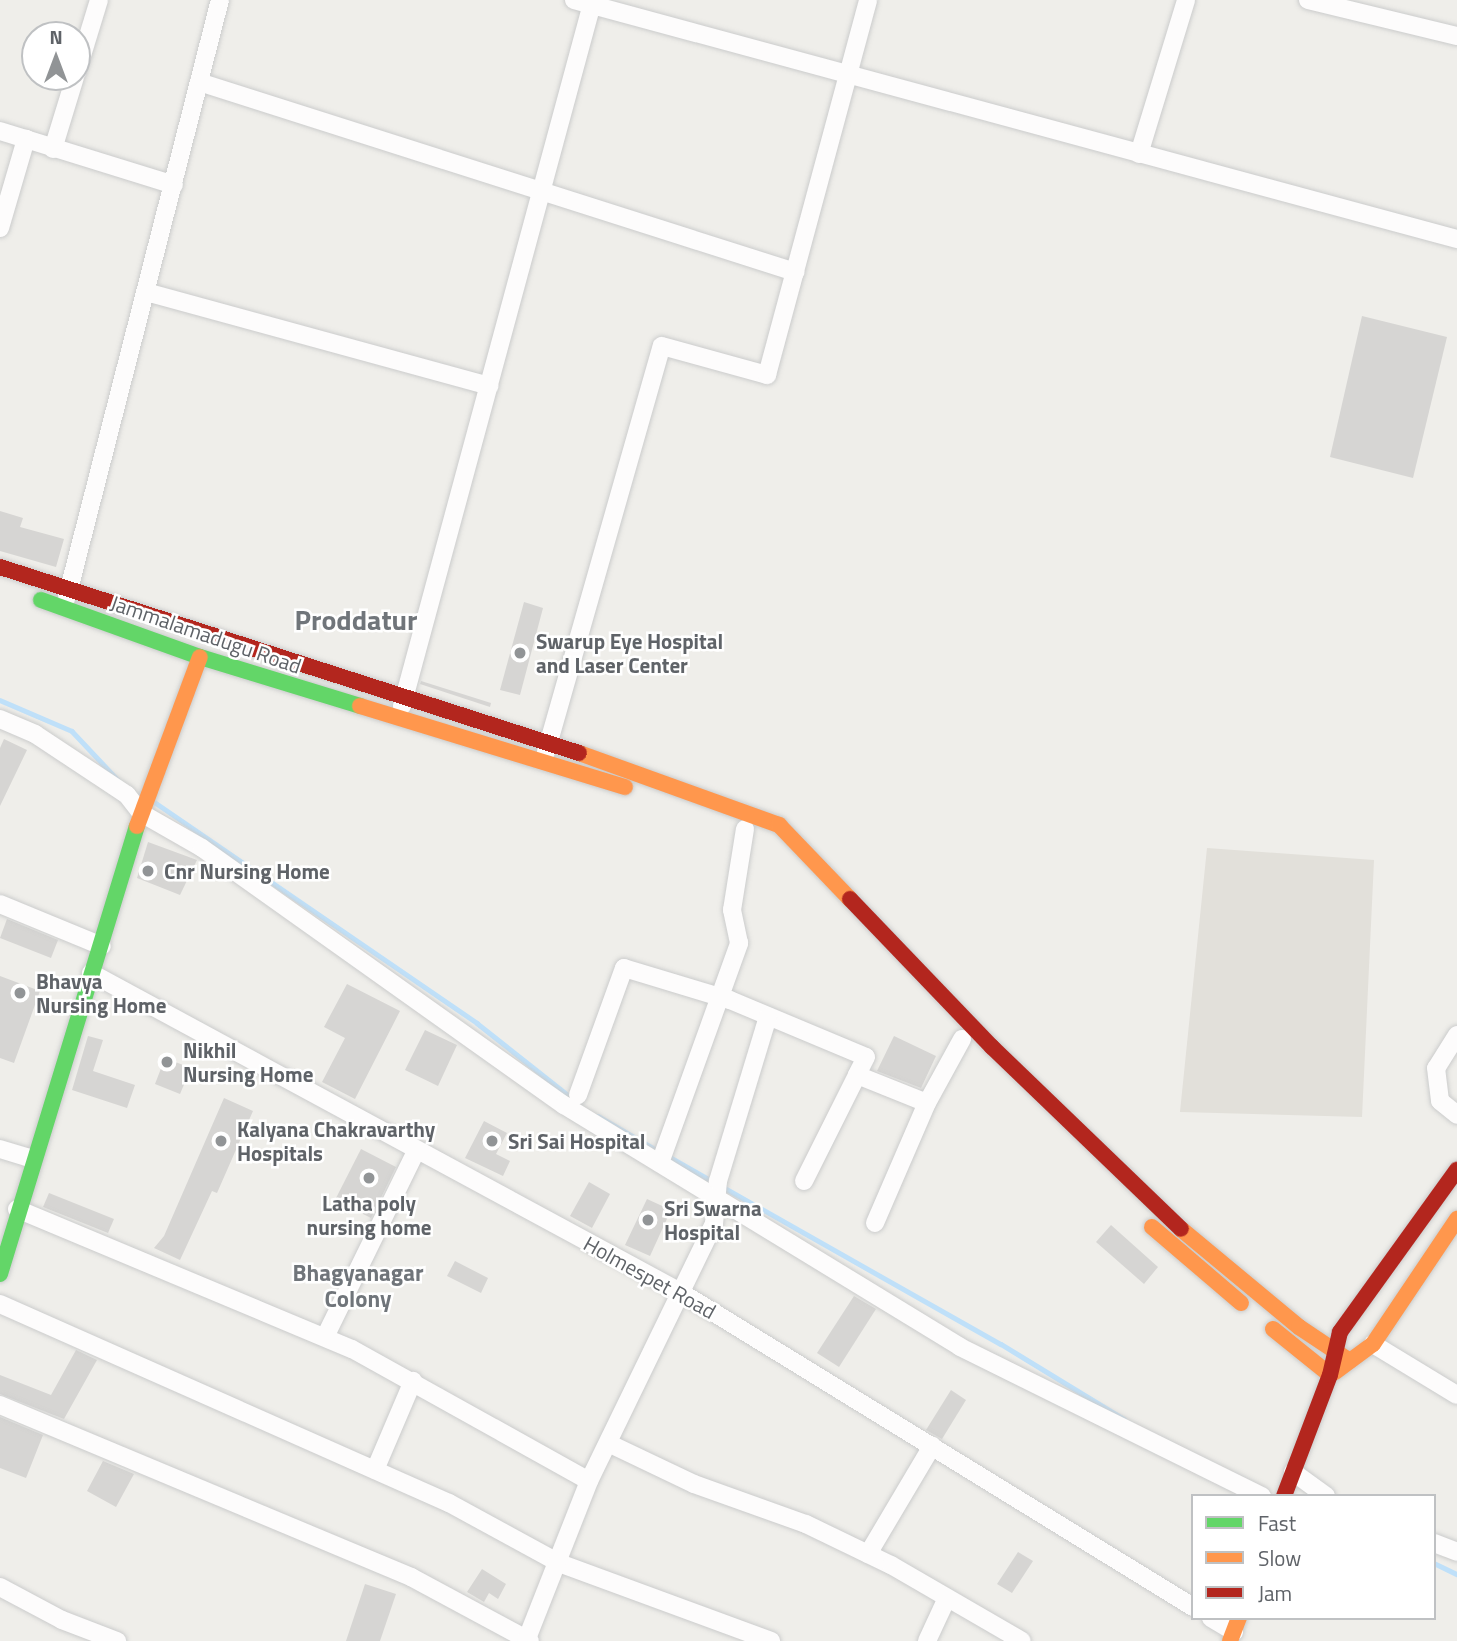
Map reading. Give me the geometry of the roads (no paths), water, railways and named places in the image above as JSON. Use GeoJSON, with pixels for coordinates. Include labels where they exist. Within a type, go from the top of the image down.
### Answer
{"type":"FeatureCollection","features":[{"type":"Feature","properties":{"kind":"main road"},"geometry":{"type":"LineString","coordinates":[[0,567],[669,782],[779,825],[992,1047],[1181,1229],[1343,1357]]}},
{"type":"Feature","properties":{"kind":"main road","name":"Jammalamadugu Road"},"geometry":{"type":"LineString","coordinates":[[26,595],[200,657],[718,815],[768,840],[820,885],[1004,1084]]}},
{"type":"Feature","properties":{"kind":"main road"},"geometry":{"type":"LineString","coordinates":[[0,1274],[32,1159],[102,946],[141,813],[200,657]]}},
{"type":"Feature","properties":{"kind":"main road"},"geometry":{"type":"LineString","coordinates":[[1343,1357],[1340,1332],[1457,1170]]}},
{"type":"Feature","properties":{"kind":"main road"},"geometry":{"type":"LineString","coordinates":[[1137,1212],[1185,1258],[1330,1376]]}},
{"type":"Feature","properties":{"kind":"main road"},"geometry":{"type":"LineString","coordinates":[[1285,1494],[1330,1376],[1343,1357],[1373,1344],[1457,1219]]}},
{"type":"Feature","properties":{"kind":"street"},"geometry":{"type":"LineString","coordinates":[[91,26],[99,0]]}},
{"type":"Feature","properties":{"kind":"street"},"geometry":{"type":"LineString","coordinates":[[65,607],[220,0]]}},
{"type":"Feature","properties":{"kind":"street"},"geometry":{"type":"LineString","coordinates":[[543,762],[662,346],[767,374],[868,0]]}},
{"type":"Feature","properties":{"kind":"street"},"geometry":{"type":"LineString","coordinates":[[1139,154],[1185,0]]}},
{"type":"Feature","properties":{"kind":"street"},"geometry":{"type":"LineString","coordinates":[[1308,0],[1457,36]]}},
{"type":"Feature","properties":{"kind":"street"},"geometry":{"type":"LineString","coordinates":[[398,719],[541,190],[586,2],[1457,239]]}},
{"type":"Feature","properties":{"kind":"street"},"geometry":{"type":"LineString","coordinates":[[199,82],[795,272]]}},
{"type":"Feature","properties":{"kind":"street"},"geometry":{"type":"LineString","coordinates":[[53,149],[71,91]]}},
{"type":"Feature","properties":{"kind":"street"},"geometry":{"type":"LineString","coordinates":[[0,131],[174,185]]}},
{"type":"Feature","properties":{"kind":"street"},"geometry":{"type":"LineString","coordinates":[[0,228],[26,139]]}},
{"type":"Feature","properties":{"kind":"street"},"geometry":{"type":"LineString","coordinates":[[146,292],[489,386]]}},
{"type":"Feature","properties":{"kind":"street"},"geometry":{"type":"LineString","coordinates":[[0,719],[35,734],[127,794],[141,813],[202,848],[564,1105],[960,1347],[1258,1494]]}},
{"type":"Feature","properties":{"kind":"street"},"geometry":{"type":"LineString","coordinates":[[660,1163],[739,943],[732,910],[745,829]]}},
{"type":"Feature","properties":{"kind":"street"},"geometry":{"type":"LineString","coordinates":[[0,904],[102,946]]}},
{"type":"Feature","properties":{"kind":"street"},"geometry":{"type":"LineString","coordinates":[[578,1095],[624,968],[718,997],[768,1016],[866,1057],[804,1181]]}},
{"type":"Feature","properties":{"kind":"street","name":"Holmespet Road"},"geometry":{"type":"LineString","coordinates":[[91,973],[682,1293],[1191,1606]]}},
{"type":"Feature","properties":{"kind":"street"},"geometry":{"type":"LineString","coordinates":[[0,1405],[411,1577],[528,1640],[589,1481],[714,1224],[717,1197],[768,1016]]}},
{"type":"Feature","properties":{"kind":"street"},"geometry":{"type":"LineString","coordinates":[[1457,1035],[1436,1068],[1440,1101],[1457,1115]]}},
{"type":"Feature","properties":{"kind":"street"},"geometry":{"type":"LineString","coordinates":[[875,1223],[927,1103],[962,1039]]}},
{"type":"Feature","properties":{"kind":"street"},"geometry":{"type":"LineString","coordinates":[[857,1075],[927,1103]]}},
{"type":"Feature","properties":{"kind":"street"},"geometry":{"type":"LineString","coordinates":[[0,1149],[32,1159]]}},
{"type":"Feature","properties":{"kind":"street"},"geometry":{"type":"LineString","coordinates":[[325,1337],[416,1151]]}},
{"type":"Feature","properties":{"kind":"street"},"geometry":{"type":"LineString","coordinates":[[17,1209],[325,1337],[413,1381],[589,1481]]}},
{"type":"Feature","properties":{"kind":"street"},"geometry":{"type":"LineString","coordinates":[[0,1304],[449,1503],[559,1563],[771,1641]]}},
{"type":"Feature","properties":{"kind":"street"},"geometry":{"type":"LineString","coordinates":[[1373,1344],[1457,1395]]}},
{"type":"Feature","properties":{"kind":"street"},"geometry":{"type":"LineString","coordinates":[[375,1470],[413,1381]]}},
{"type":"Feature","properties":{"kind":"street"},"geometry":{"type":"LineString","coordinates":[[608,1443],[694,1484],[806,1524],[868,1554],[1022,1641]]}},
{"type":"Feature","properties":{"kind":"street"},"geometry":{"type":"LineString","coordinates":[[868,1554],[932,1446]]}},
{"type":"Feature","properties":{"kind":"street"},"geometry":{"type":"LineString","coordinates":[[1293,1472],[1323,1494]]}},
{"type":"Feature","properties":{"kind":"street"},"geometry":{"type":"LineString","coordinates":[[1436,1544],[1457,1552]]}},
{"type":"Feature","properties":{"kind":"street"},"geometry":{"type":"LineString","coordinates":[[0,1587],[62,1620],[117,1641]]}},
{"type":"Feature","properties":{"kind":"street"},"geometry":{"type":"LineString","coordinates":[[927,1641],[947,1598]]}},
{"type":"Feature","properties":{"kind":"street"},"geometry":{"type":"LineString","coordinates":[[1214,1620],[1234,1631]]}},
{"type":"Feature","properties":{"kind":"waterway"},"geometry":{"type":"LineString","coordinates":[[0,700],[72,731],[118,780]]}},
{"type":"Feature","properties":{"kind":"waterway"},"geometry":{"type":"LineString","coordinates":[[153,801],[477,1023],[573,1099]]}},
{"type":"Feature","properties":{"kind":"waterway"},"geometry":{"type":"LineString","coordinates":[[598,1116],[660,1152]]}},
{"type":"Feature","properties":{"kind":"waterway"},"geometry":{"type":"LineString","coordinates":[[668,1156],[712,1181]]}},
{"type":"Feature","properties":{"kind":"waterway"},"geometry":{"type":"LineString","coordinates":[[723,1187],[1001,1344],[1124,1419]]}},
{"type":"Feature","properties":{"kind":"waterway"},"geometry":{"type":"LineString","coordinates":[[1436,1564],[1457,1574]]}},
{"type":"Feature","properties":{"kind":"place","name":"Swarup Eye Hospital and Laser Center"},"geometry":{"type":"Point","coordinates":[520,653]}},
{"type":"Feature","properties":{"kind":"place","name":"Cnr Nursing Home"},"geometry":{"type":"Point","coordinates":[148,871]}},
{"type":"Feature","properties":{"kind":"place","name":"Bhavya Nursing Home"},"geometry":{"type":"Point","coordinates":[20,993]}},
{"type":"Feature","properties":{"kind":"place","name":"Nikhil Nursing Home"},"geometry":{"type":"Point","coordinates":[167,1062]}},
{"type":"Feature","properties":{"kind":"place","name":"Kalyana Chakravarthy Hospitals"},"geometry":{"type":"Point","coordinates":[221,1141]}},
{"type":"Feature","properties":{"kind":"place","name":"Sri Sai Hospital"},"geometry":{"type":"Point","coordinates":[492,1141]}},
{"type":"Feature","properties":{"kind":"place","name":"Latha poly nursing home"},"geometry":{"type":"Point","coordinates":[369,1178]}},
{"type":"Feature","properties":{"kind":"place","name":"Sri Swarna Hospital"},"geometry":{"type":"Point","coordinates":[648,1220]}},
{"type":"Feature","properties":{"kind":"district","name":"Proddatur"},"geometry":{"type":"Point","coordinates":[356,620]}},
{"type":"Feature","properties":{"kind":"district","name":"Bhagyanagar Colony"},"geometry":{"type":"Point","coordinates":[358,1286]}}]}
